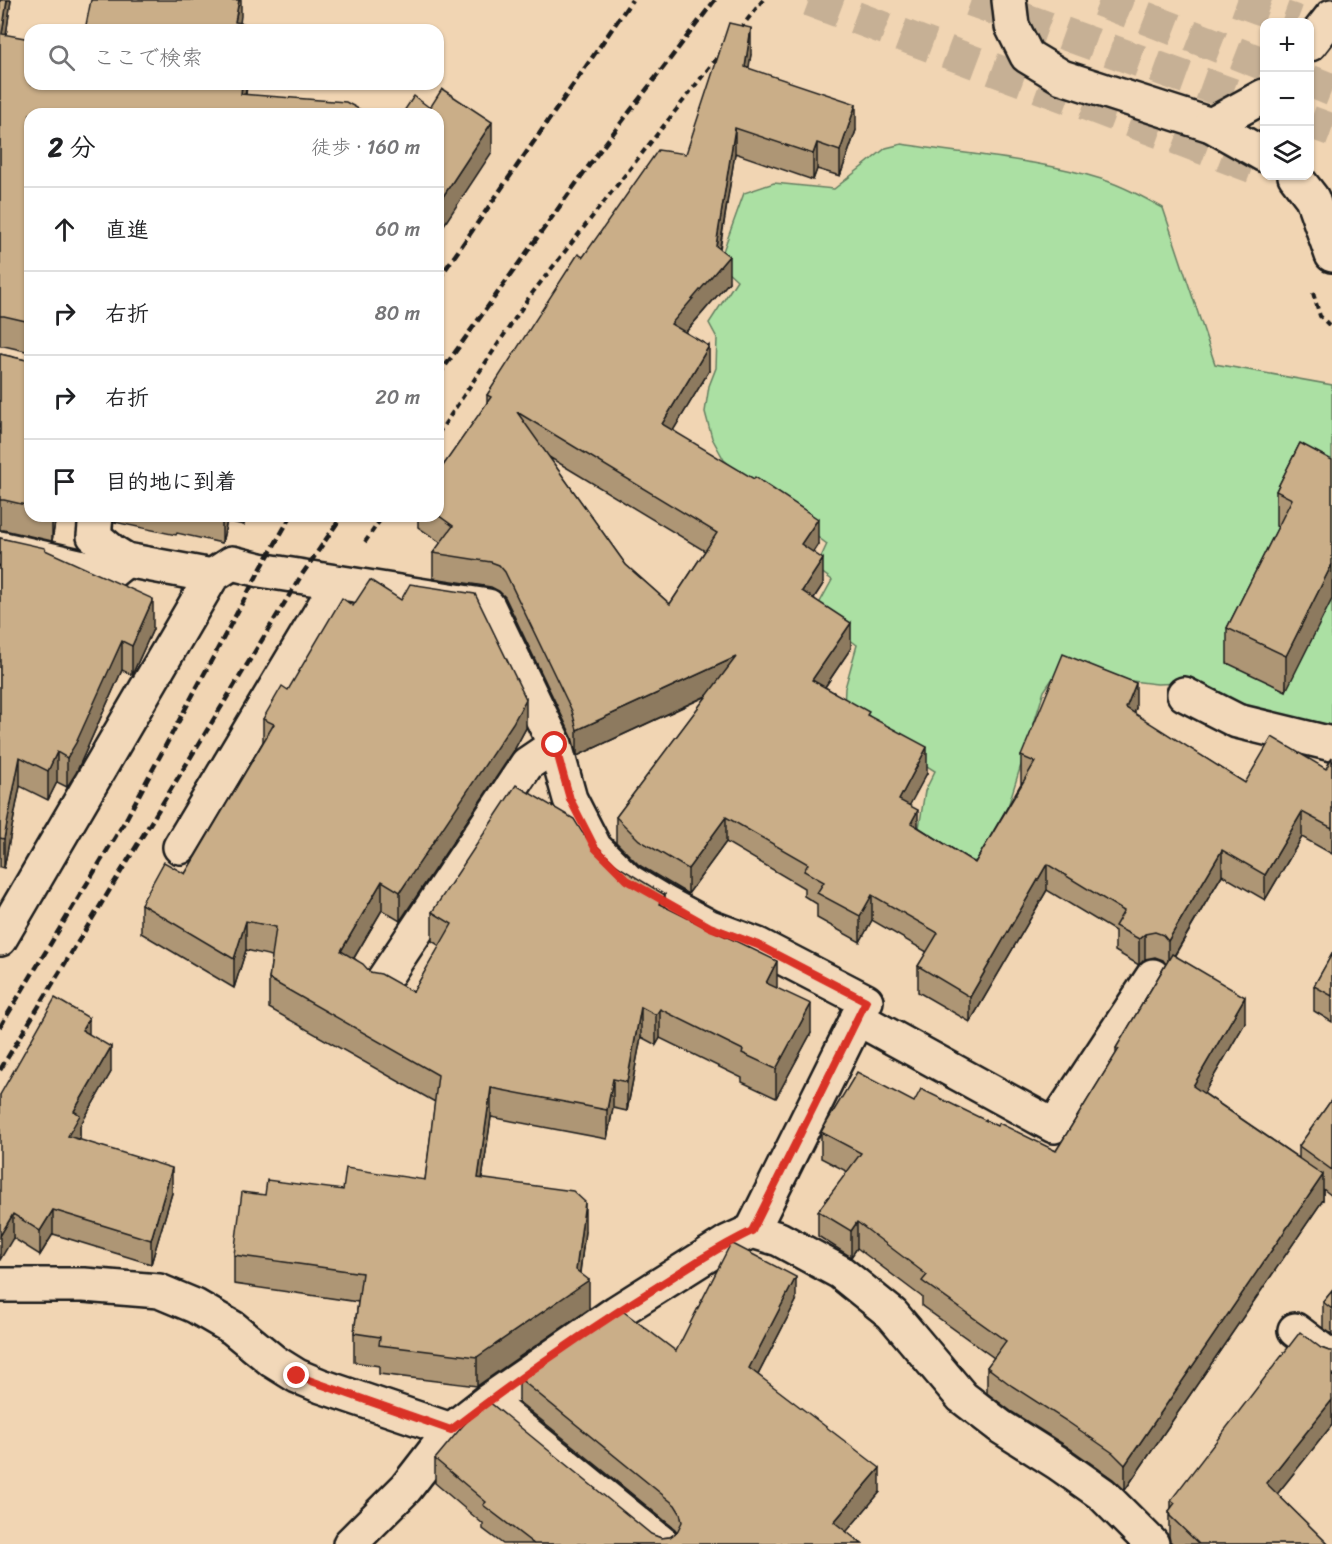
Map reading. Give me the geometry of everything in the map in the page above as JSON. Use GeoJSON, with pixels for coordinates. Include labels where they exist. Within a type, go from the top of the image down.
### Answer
{"type":"FeatureCollection","features":[{"type":"Feature","properties":{"kind":"street"},"geometry":{"type":"LineString","coordinates":[[1009,0],[1012,26],[1027,56],[1062,77],[1211,125],[1260,153]]}},
{"type":"Feature","properties":{"kind":"street"},"geometry":{"type":"LineString","coordinates":[[1314,39],[1332,16]]}},
{"type":"Feature","properties":{"kind":"street"},"geometry":{"type":"LineString","coordinates":[[1211,125],[1260,98]]}},
{"type":"Feature","properties":{"kind":"street"},"geometry":{"type":"LineString","coordinates":[[1298,180],[1312,198],[1332,255]]}},
{"type":"Feature","properties":{"kind":"street"},"geometry":{"type":"LineString","coordinates":[[95,522],[94,536],[112,552],[126,560],[212,576]]}},
{"type":"Feature","properties":{"kind":"street"},"geometry":{"type":"LineString","coordinates":[[0,548],[110,573],[126,560]]}},
{"type":"Feature","properties":{"kind":"street"},"geometry":{"type":"LineString","coordinates":[[0,939],[212,576],[232,563],[260,570],[488,606],[555,745],[570,799],[595,848],[627,880],[710,927],[758,945],[866,1001],[752,1231],[728,1242],[617,1312],[488,1401],[451,1430],[406,1488],[350,1544]]}},
{"type":"Feature","properties":{"kind":"street"},"geometry":{"type":"LineString","coordinates":[[180,847],[338,583]]}},
{"type":"Feature","properties":{"kind":"street"},"geometry":{"type":"LineString","coordinates":[[1184,694],[1237,721],[1332,744]]}},
{"type":"Feature","properties":{"kind":"street"},"geometry":{"type":"LineString","coordinates":[[380,985],[527,764],[555,745]]}},
{"type":"Feature","properties":{"kind":"street"},"geometry":{"type":"LineString","coordinates":[[857,1018],[1054,1126],[1153,976]]}},
{"type":"Feature","properties":{"kind":"street"},"geometry":{"type":"LineString","coordinates":[[752,1231],[779,1239],[840,1272],[892,1314],[962,1397],[1001,1427],[1102,1494],[1152,1544]]}},
{"type":"Feature","properties":{"kind":"street"},"geometry":{"type":"LineString","coordinates":[[0,1285],[84,1285],[159,1291],[195,1306],[233,1328],[273,1361],[297,1376],[451,1430]]}},
{"type":"Feature","properties":{"kind":"street"},"geometry":{"type":"LineString","coordinates":[[1295,1330],[1332,1358]]}},
{"type":"Feature","properties":{"kind":"street"},"geometry":{"type":"LineString","coordinates":[[488,1401],[663,1544]]}},
{"type":"Feature","properties":{"kind":"path"},"geometry":{"type":"LineString","coordinates":[[734,37],[763,0]]}},
{"type":"Feature","properties":{"kind":"path"},"geometry":{"type":"LineString","coordinates":[[444,425],[530,296],[726,46]]}},
{"type":"Feature","properties":{"kind":"green space"},"geometry":{"type":"Polygon","coordinates":[[[902,144],[1027,162],[1077,172],[1117,185],[1163,208],[1215,364],[1332,385],[1332,735],[1238,713],[1185,683],[1157,684],[1057,672],[1044,691],[1002,826],[976,861],[959,863],[919,828],[925,791],[935,771],[863,726],[844,709],[845,688],[857,645],[814,613],[832,580],[816,568],[827,544],[758,493],[747,479],[724,460],[712,438],[705,412],[709,386],[716,368],[717,338],[709,323],[737,280],[724,268],[722,254],[744,193],[774,183],[834,189],[886,148],[902,144]]]}},
{"type":"Feature","properties":{"kind":"building"},"geometry":{"type":"Polygon","coordinates":[[[0,0],[7,0],[2,34],[24,38],[24,90],[241,90],[241,94],[346,102],[357,108],[24,108],[24,321],[0,316],[0,0]]]}},
{"type":"Feature","properties":{"kind":"building"},"geometry":{"type":"Polygon","coordinates":[[[91,0],[239,0],[235,22],[246,24],[86,24],[91,0]]]}},
{"type":"Feature","properties":{"kind":"building"},"geometry":{"type":"Polygon","coordinates":[[[729,23],[751,28],[745,67],[856,104],[840,151],[817,143],[813,154],[735,128],[716,246],[729,256],[671,324],[709,346],[662,424],[754,479],[755,477],[818,519],[801,544],[823,559],[802,591],[851,623],[812,680],[869,712],[867,715],[927,747],[899,800],[918,810],[911,823],[975,863],[1035,762],[1021,756],[1063,654],[1136,683],[1126,708],[1245,783],[1272,737],[1326,769],[1332,757],[1332,828],[1302,812],[1265,875],[1222,850],[1168,941],[1163,935],[1155,932],[1145,934],[1139,939],[1115,926],[1124,911],[1047,864],[970,997],[918,966],[938,933],[872,895],[860,916],[817,893],[824,882],[804,871],[808,864],[726,817],[688,869],[639,840],[616,817],[736,657],[577,730],[572,711],[505,572],[499,565],[491,562],[433,553],[453,526],[444,519],[444,464],[491,397],[487,395],[578,254],[583,257],[658,150],[686,154],[729,23]],[[517,412],[626,565],[670,604],[717,533],[517,412]]]}},
{"type":"Feature","properties":{"kind":"building"},"geometry":{"type":"Polygon","coordinates":[[[444,90],[492,122],[444,195],[444,108],[430,108],[444,90]]]}},
{"type":"Feature","properties":{"kind":"building"},"geometry":{"type":"Polygon","coordinates":[[[414,96],[430,108],[406,108],[414,96]]]}},
{"type":"Feature","properties":{"kind":"building"},"geometry":{"type":"Polygon","coordinates":[[[0,354],[24,360],[24,505],[0,500],[0,354]]]}},
{"type":"Feature","properties":{"kind":"building"},"geometry":{"type":"Polygon","coordinates":[[[1300,443],[1332,460],[1332,564],[1286,656],[1227,628],[1292,499],[1276,491],[1300,443]]]}},
{"type":"Feature","properties":{"kind":"building"},"geometry":{"type":"Polygon","coordinates":[[[0,538],[45,548],[45,550],[153,599],[132,646],[122,641],[67,758],[57,752],[48,771],[20,757],[4,839],[0,838],[0,538]]]}},
{"type":"Feature","properties":{"kind":"building"},"geometry":{"type":"Polygon","coordinates":[[[370,580],[401,600],[410,584],[475,594],[526,699],[513,723],[400,892],[382,881],[341,951],[363,964],[370,972],[381,974],[413,992],[452,924],[432,912],[516,785],[574,819],[582,832],[614,864],[665,895],[659,904],[777,961],[766,983],[811,1004],[776,1069],[660,1009],[656,1015],[641,1007],[627,1082],[613,1079],[607,1110],[491,1088],[478,1178],[573,1191],[585,1202],[576,1270],[589,1280],[477,1357],[379,1345],[380,1337],[354,1333],[362,1273],[234,1255],[242,1192],[265,1195],[267,1180],[343,1190],[346,1168],[425,1180],[438,1075],[269,979],[276,927],[246,921],[234,959],[141,904],[164,862],[185,874],[274,724],[263,719],[282,686],[288,690],[342,598],[353,606],[370,580]]]}},
{"type":"Feature","properties":{"kind":"building"},"geometry":{"type":"Polygon","coordinates":[[[1172,954],[1245,997],[1193,1086],[1323,1175],[1125,1465],[1113,1453],[987,1367],[1006,1341],[922,1281],[927,1275],[857,1222],[851,1231],[818,1211],[861,1153],[821,1132],[857,1072],[914,1102],[921,1089],[997,1126],[999,1123],[1056,1151],[1119,1049],[1116,1048],[1172,954]]]}},
{"type":"Feature","properties":{"kind":"building"},"geometry":{"type":"Polygon","coordinates":[[[1332,954],[1332,996],[1314,986],[1332,954]]]}},
{"type":"Feature","properties":{"kind":"building"},"geometry":{"type":"Polygon","coordinates":[[[55,998],[89,1018],[82,1030],[111,1047],[74,1111],[80,1115],[68,1136],[172,1168],[151,1240],[53,1210],[40,1231],[13,1214],[0,1236],[0,1095],[55,998]]]}},
{"type":"Feature","properties":{"kind":"building"},"geometry":{"type":"Polygon","coordinates":[[[1332,1099],[1332,1170],[1299,1146],[1332,1099]]]}},
{"type":"Feature","properties":{"kind":"building"},"geometry":{"type":"Polygon","coordinates":[[[731,1243],[796,1277],[749,1368],[880,1468],[834,1522],[862,1544],[534,1544],[483,1505],[486,1502],[435,1459],[475,1411],[488,1401],[651,1534],[661,1538],[670,1537],[677,1532],[682,1522],[675,1505],[519,1378],[620,1309],[676,1351],[731,1243]]]}},
{"type":"Feature","properties":{"kind":"building"},"geometry":{"type":"Polygon","coordinates":[[[1332,1291],[1332,1309],[1323,1302],[1332,1291]]]}},
{"type":"Feature","properties":{"kind":"building"},"geometry":{"type":"Polygon","coordinates":[[[1300,1332],[1321,1348],[1332,1351],[1332,1400],[1266,1483],[1328,1544],[1199,1544],[1170,1516],[1169,1511],[1175,1503],[1171,1500],[1300,1332]]]}},
{"type":"Feature","properties":{"kind":"tunnel"},"geometry":{"type":"LineString","coordinates":[[809,0],[1260,169]]}},
{"type":"Feature","properties":{"kind":"tunnel"},"geometry":{"type":"LineString","coordinates":[[971,0],[1260,105]]}},
{"type":"Feature","properties":{"kind":"tunnel"},"geometry":{"type":"LineString","coordinates":[[1099,0],[1260,62]]}},
{"type":"Feature","properties":{"kind":"tunnel"},"geometry":{"type":"LineString","coordinates":[[1237,0],[1286,18]]}},
{"type":"Feature","properties":{"kind":"tunnel"},"geometry":{"type":"LineString","coordinates":[[1314,83],[1332,90]]}},
{"type":"Feature","properties":{"kind":"tunnel"},"geometry":{"type":"LineString","coordinates":[[1314,123],[1332,130]]}},
{"type":"Feature","properties":{"kind":"railway"},"geometry":{"type":"LineString","coordinates":[[444,271],[632,0]]}},
{"type":"Feature","properties":{"kind":"railway"},"geometry":{"type":"LineString","coordinates":[[444,368],[598,153],[715,0]]}},
{"type":"Feature","properties":{"kind":"railway"},"geometry":{"type":"LineString","coordinates":[[0,1027],[125,821],[288,522]]}},
{"type":"Feature","properties":{"kind":"railway"},"geometry":{"type":"LineString","coordinates":[[0,1070],[301,576],[338,522]]}},
{"type":"Feature","properties":{"kind":"route"},"geometry":{"type":"LineString","coordinates":[[297,1376],[451,1430],[488,1401],[617,1312],[728,1242],[752,1231],[866,1001],[758,945],[710,927],[627,880],[595,848],[570,799],[555,745]]}}]}
